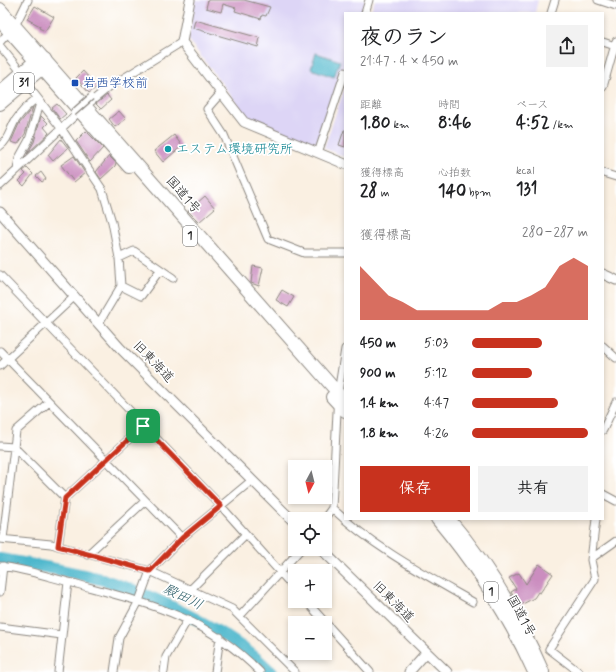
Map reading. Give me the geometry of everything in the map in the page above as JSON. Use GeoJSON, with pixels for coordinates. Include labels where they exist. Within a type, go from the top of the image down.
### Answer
{"type":"FeatureCollection","features":[{"type":"Feature","properties":{"kind":"main road","name":"国道1号"},"geometry":{"type":"LineString","coordinates":[[0,9],[12,29],[40,63],[82,107],[342,402]]}},
{"type":"Feature","properties":{"kind":"main road","name":"国道1号"},"geometry":{"type":"LineString","coordinates":[[0,21],[12,29]]}},
{"type":"Feature","properties":{"kind":"main road","name":"31"},"geometry":{"type":"LineString","coordinates":[[0,104],[23,78],[40,63]]}},
{"type":"Feature","properties":{"kind":"main road","name":"31"},"geometry":{"type":"LineString","coordinates":[[0,92],[23,78]]}},
{"type":"Feature","properties":{"kind":"main road","name":"国道1号"},"geometry":{"type":"LineString","coordinates":[[438,520],[472,563],[498,602],[534,672]]}},
{"type":"Feature","properties":{"kind":"main road","name":"国道1号"},"geometry":{"type":"LineString","coordinates":[[450,520],[472,548],[510,604],[543,672]]}},
{"type":"Feature","properties":{"kind":"street"},"geometry":{"type":"LineString","coordinates":[[0,42],[12,29],[28,0]]}},
{"type":"Feature","properties":{"kind":"street"},"geometry":{"type":"LineString","coordinates":[[0,186],[82,107],[116,83],[182,42],[190,0]]}},
{"type":"Feature","properties":{"kind":"street"},"geometry":{"type":"LineString","coordinates":[[365,12],[369,0]]}},
{"type":"Feature","properties":{"kind":"street"},"geometry":{"type":"LineString","coordinates":[[551,12],[555,0]]}},
{"type":"Feature","properties":{"kind":"street"},"geometry":{"type":"LineString","coordinates":[[598,0],[616,6]]}},
{"type":"Feature","properties":{"kind":"street"},"geometry":{"type":"LineString","coordinates":[[182,42],[244,122],[344,164]]}},
{"type":"Feature","properties":{"kind":"street"},"geometry":{"type":"LineString","coordinates":[[604,42],[615,44],[604,82]]}},
{"type":"Feature","properties":{"kind":"street"},"geometry":{"type":"LineString","coordinates":[[0,46],[38,101],[61,128],[102,189],[112,222],[119,258],[121,286],[99,323]]}},
{"type":"Feature","properties":{"kind":"street"},"geometry":{"type":"LineString","coordinates":[[318,153],[344,75]]}},
{"type":"Feature","properties":{"kind":"street"},"geometry":{"type":"LineString","coordinates":[[221,93],[207,109],[224,135],[268,239],[304,253],[344,253]]}},
{"type":"Feature","properties":{"kind":"street"},"geometry":{"type":"LineString","coordinates":[[0,146],[4,143],[14,122],[21,113],[38,101]]}},
{"type":"Feature","properties":{"kind":"street"},"geometry":{"type":"LineString","coordinates":[[17,170],[19,158],[28,140],[38,101]]}},
{"type":"Feature","properties":{"kind":"street"},"geometry":{"type":"LineString","coordinates":[[604,173],[616,177]]}},
{"type":"Feature","properties":{"kind":"street","name":"旧東海道"},"geometry":{"type":"LineString","coordinates":[[0,212],[126,354],[251,481],[288,516]]}},
{"type":"Feature","properties":{"kind":"street"},"geometry":{"type":"LineString","coordinates":[[119,258],[134,251],[173,278]]}},
{"type":"Feature","properties":{"kind":"street"},"geometry":{"type":"LineString","coordinates":[[121,286],[141,296],[160,270]]}},
{"type":"Feature","properties":{"kind":"street"},"geometry":{"type":"LineString","coordinates":[[604,274],[616,280]]}},
{"type":"Feature","properties":{"kind":"street"},"geometry":{"type":"LineString","coordinates":[[0,276],[221,506],[288,581]]}},
{"type":"Feature","properties":{"kind":"street"},"geometry":{"type":"LineString","coordinates":[[0,366],[75,296]]}},
{"type":"Feature","properties":{"kind":"street"},"geometry":{"type":"LineString","coordinates":[[604,347],[616,358]]}},
{"type":"Feature","properties":{"kind":"street"},"geometry":{"type":"LineString","coordinates":[[0,351],[182,538]]}},
{"type":"Feature","properties":{"kind":"street"},"geometry":{"type":"LineString","coordinates":[[329,512],[332,508],[344,367]]}},
{"type":"Feature","properties":{"kind":"street"},"geometry":{"type":"LineString","coordinates":[[49,402],[16,431],[1,539],[58,546],[148,574],[190,590],[232,610],[240,616],[295,672]]}},
{"type":"Feature","properties":{"kind":"street"},"geometry":{"type":"LineString","coordinates":[[604,428],[616,402]]}},
{"type":"Feature","properties":{"kind":"street"},"geometry":{"type":"LineString","coordinates":[[58,546],[65,498],[143,426]]}},
{"type":"Feature","properties":{"kind":"street"},"geometry":{"type":"LineString","coordinates":[[0,446],[14,447],[65,498]]}},
{"type":"Feature","properties":{"kind":"street"},"geometry":{"type":"LineString","coordinates":[[114,672],[119,638],[140,598],[148,574],[182,538],[251,481]]}},
{"type":"Feature","properties":{"kind":"street"},"geometry":{"type":"LineString","coordinates":[[604,495],[616,501]]}},
{"type":"Feature","properties":{"kind":"street"},"geometry":{"type":"LineString","coordinates":[[87,555],[146,501]]}},
{"type":"Feature","properties":{"kind":"street"},"geometry":{"type":"LineString","coordinates":[[332,508],[344,519]]}},
{"type":"Feature","properties":{"kind":"street"},"geometry":{"type":"LineString","coordinates":[[345,520],[353,528],[387,551],[473,602]]}},
{"type":"Feature","properties":{"kind":"street"},"geometry":{"type":"LineString","coordinates":[[579,672],[549,649],[596,579],[592,558],[596,520]]}},
{"type":"Feature","properties":{"kind":"street"},"geometry":{"type":"LineString","coordinates":[[190,590],[246,534]]}},
{"type":"Feature","properties":{"kind":"street"},"geometry":{"type":"LineString","coordinates":[[592,558],[616,541]]}},
{"type":"Feature","properties":{"kind":"street"},"geometry":{"type":"LineString","coordinates":[[240,616],[295,556]]}},
{"type":"Feature","properties":{"kind":"street","name":"旧東海道"},"geometry":{"type":"LineString","coordinates":[[328,556],[447,672]]}},
{"type":"Feature","properties":{"kind":"street"},"geometry":{"type":"LineString","coordinates":[[0,592],[2,566],[140,598],[188,619],[220,637],[245,657],[260,672]]}},
{"type":"Feature","properties":{"kind":"street"},"geometry":{"type":"LineString","coordinates":[[58,672],[68,582]]}},
{"type":"Feature","properties":{"kind":"street"},"geometry":{"type":"LineString","coordinates":[[312,608],[370,672]]}},
{"type":"Feature","properties":{"kind":"street"},"geometry":{"type":"LineString","coordinates":[[164,672],[166,657],[188,619]]}},
{"type":"Feature","properties":{"kind":"street"},"geometry":{"type":"LineString","coordinates":[[0,627],[62,635]]}},
{"type":"Feature","properties":{"kind":"street"},"geometry":{"type":"LineString","coordinates":[[215,672],[220,637]]}},
{"type":"Feature","properties":{"kind":"street"},"geometry":{"type":"LineString","coordinates":[[409,672],[426,653]]}},
{"type":"Feature","properties":{"kind":"shaded area"},"geometry":{"type":"Polygon","coordinates":[[[195,0],[366,0],[361,12],[344,12],[344,66],[318,146],[247,117],[188,39],[195,0]]]}},
{"type":"Feature","properties":{"kind":"shaded area"},"geometry":{"type":"Polygon","coordinates":[[[375,0],[538,0],[535,12],[370,12],[375,0]]]}},
{"type":"Feature","properties":{"kind":"shaded area"},"geometry":{"type":"Polygon","coordinates":[[[344,90],[344,157],[324,148],[344,90]]]}},
{"type":"Feature","properties":{"kind":"water"},"geometry":{"type":"Polygon","coordinates":[[[316,53],[340,61],[334,77],[311,69],[316,53]]]}},
{"type":"Feature","properties":{"kind":"building"},"geometry":{"type":"Polygon","coordinates":[[[208,0],[244,0],[270,7],[266,16],[262,15],[261,19],[235,11],[236,8],[223,4],[221,12],[206,8],[208,0]]]}},
{"type":"Feature","properties":{"kind":"building"},"geometry":{"type":"Polygon","coordinates":[[[35,6],[54,17],[45,31],[39,28],[40,26],[27,19],[35,6]]]}},
{"type":"Feature","properties":{"kind":"building"},"geometry":{"type":"Polygon","coordinates":[[[195,20],[260,38],[258,47],[193,28],[195,20]]]}},
{"type":"Feature","properties":{"kind":"building"},"geometry":{"type":"Polygon","coordinates":[[[83,71],[97,87],[89,93],[76,78],[83,71]]]}},
{"type":"Feature","properties":{"kind":"building"},"geometry":{"type":"Polygon","coordinates":[[[107,95],[111,100],[101,109],[96,104],[107,95]]]}},
{"type":"Feature","properties":{"kind":"building"},"geometry":{"type":"Polygon","coordinates":[[[57,104],[66,114],[60,119],[52,108],[57,104]]]}},
{"type":"Feature","properties":{"kind":"building"},"geometry":{"type":"Polygon","coordinates":[[[33,107],[25,134],[18,144],[11,142],[19,124],[33,107]]]}},
{"type":"Feature","properties":{"kind":"building"},"geometry":{"type":"Polygon","coordinates":[[[119,111],[126,119],[115,127],[109,119],[119,111]]]}},
{"type":"Feature","properties":{"kind":"building"},"geometry":{"type":"Polygon","coordinates":[[[41,116],[48,123],[44,127],[49,133],[27,154],[34,142],[41,116]]]}},
{"type":"Feature","properties":{"kind":"building"},"geometry":{"type":"Polygon","coordinates":[[[344,130],[344,147],[339,145],[344,130]]]}},
{"type":"Feature","properties":{"kind":"building"},"geometry":{"type":"Polygon","coordinates":[[[86,131],[103,148],[90,162],[76,141],[86,131]]]}},
{"type":"Feature","properties":{"kind":"building","name":"エステム環境研究所"},"geometry":{"type":"Polygon","coordinates":[[[174,135],[182,146],[163,162],[154,151],[174,135]]]}},
{"type":"Feature","properties":{"kind":"building"},"geometry":{"type":"Polygon","coordinates":[[[61,139],[68,148],[53,161],[48,155],[61,139]]]}},
{"type":"Feature","properties":{"kind":"building"},"geometry":{"type":"Polygon","coordinates":[[[74,156],[85,173],[74,182],[61,165],[74,156]]]}},
{"type":"Feature","properties":{"kind":"building"},"geometry":{"type":"Polygon","coordinates":[[[109,156],[116,163],[115,166],[101,179],[96,172],[109,156]]]}},
{"type":"Feature","properties":{"kind":"building"},"geometry":{"type":"Polygon","coordinates":[[[27,168],[33,174],[24,186],[19,181],[26,174],[23,171],[27,168]]]}},
{"type":"Feature","properties":{"kind":"building"},"geometry":{"type":"Polygon","coordinates":[[[41,172],[46,179],[42,182],[36,176],[41,172]]]}},
{"type":"Feature","properties":{"kind":"building"},"geometry":{"type":"Polygon","coordinates":[[[205,196],[215,208],[199,222],[188,211],[205,196]]]}},
{"type":"Feature","properties":{"kind":"building"},"geometry":{"type":"Polygon","coordinates":[[[253,266],[263,268],[259,286],[251,283],[253,266]]]}},
{"type":"Feature","properties":{"kind":"building"},"geometry":{"type":"Polygon","coordinates":[[[282,290],[294,297],[288,307],[276,300],[282,290]]]}},
{"type":"Feature","properties":{"kind":"building"},"geometry":{"type":"Polygon","coordinates":[[[539,564],[553,574],[540,593],[538,592],[534,598],[519,606],[511,592],[516,589],[509,578],[519,573],[526,584],[539,564]]]}},
{"type":"Feature","properties":{"kind":"waterway","name":"殿田川"},"geometry":{"type":"LineString","coordinates":[[0,559],[54,568],[94,577],[149,597],[195,618],[217,631],[256,658],[271,672]]}},
{"type":"Feature","properties":{"kind":"place","name":"岩西学校前"},"geometry":{"type":"Point","coordinates":[75,83]}},
{"type":"Feature","properties":{"kind":"place","name":"エステム環境研究所"},"geometry":{"type":"Point","coordinates":[168,149]}},
{"type":"Feature","properties":{"kind":"route"},"geometry":{"type":"LineString","coordinates":[[143,426],[221,506],[182,538],[150,571],[58,546],[65,498],[143,426]]}}]}
